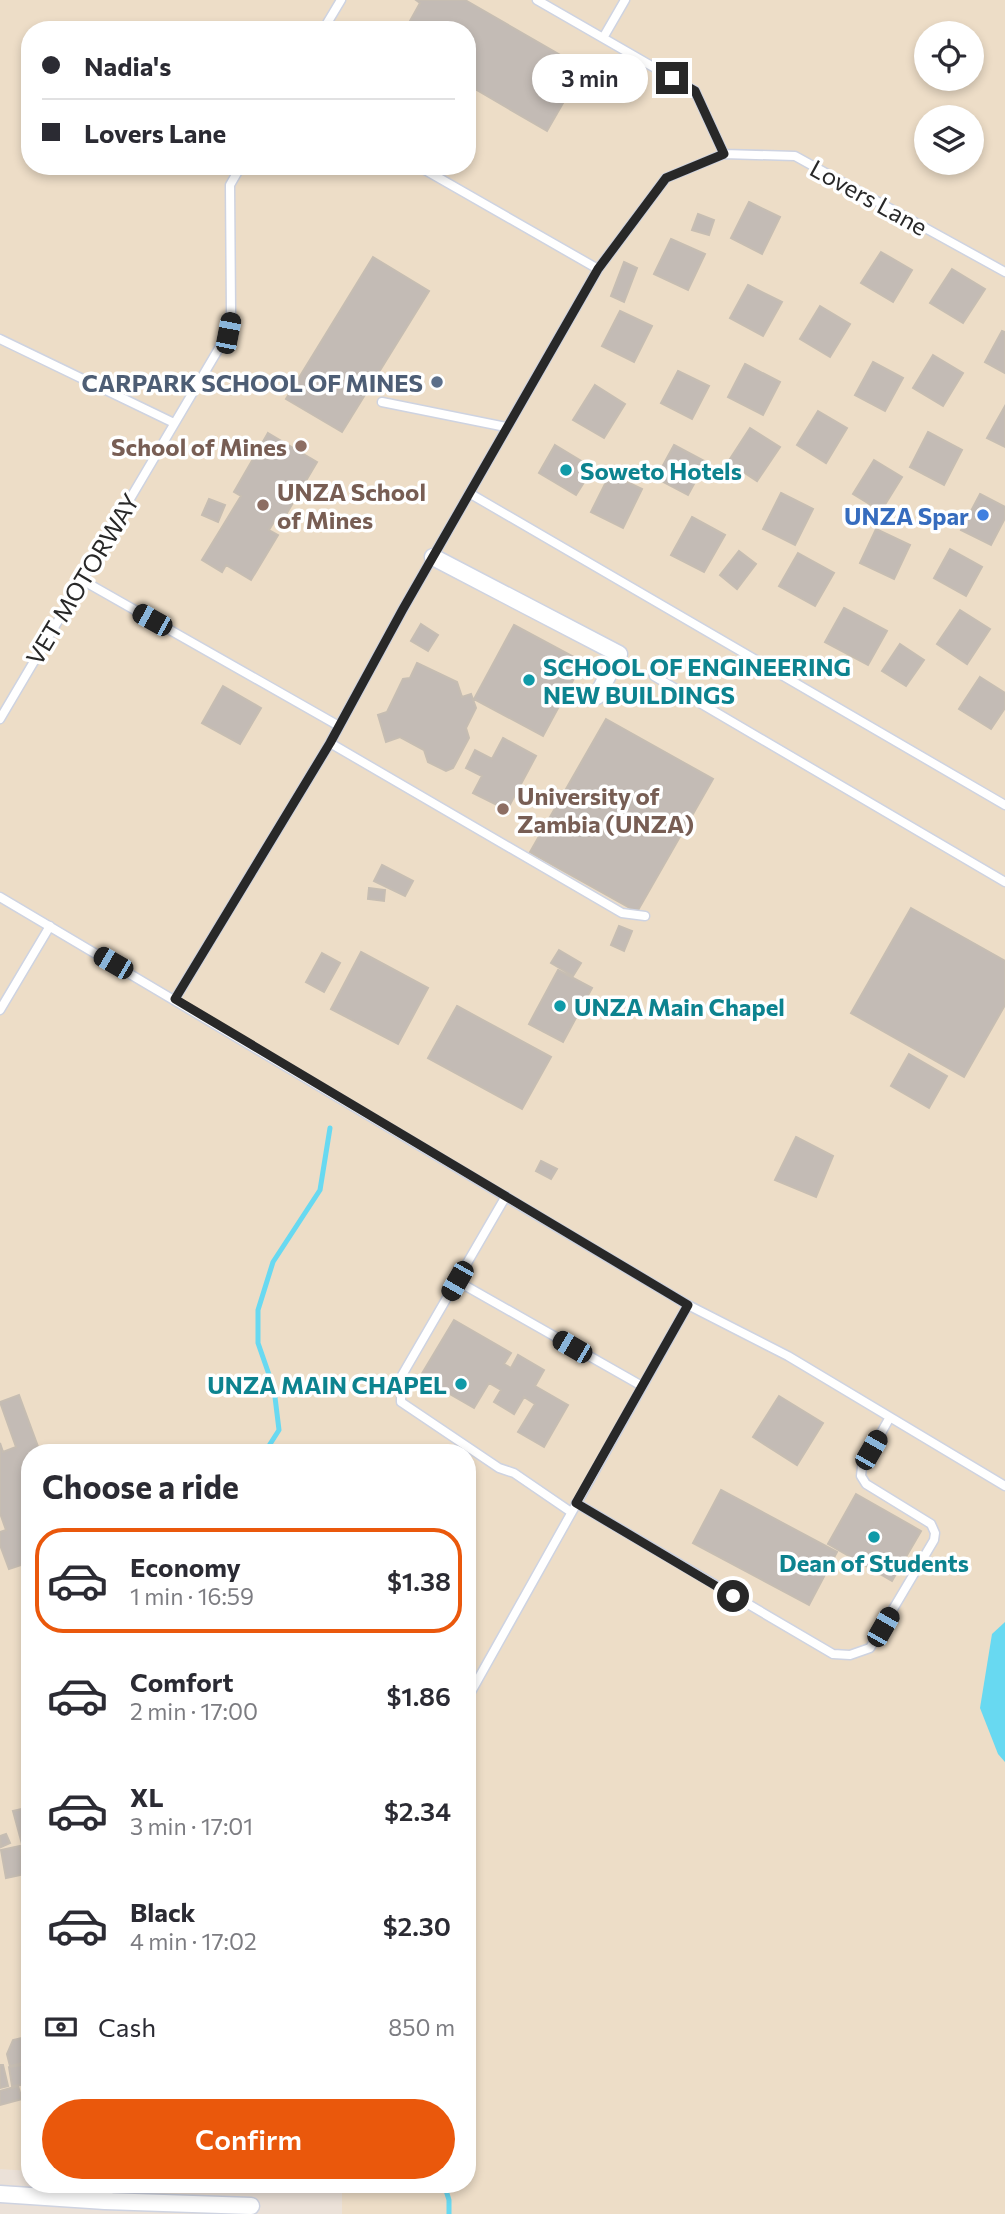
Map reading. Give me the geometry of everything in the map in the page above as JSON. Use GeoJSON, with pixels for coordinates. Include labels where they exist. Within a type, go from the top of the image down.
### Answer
{"type":"FeatureCollection","features":[{"type":"Feature","properties":{"kind":"street"},"geometry":{"type":"LineString","coordinates":[[433,557],[619,654],[597,696]]}},
{"type":"Feature","properties":{"kind":"street"},"geometry":{"type":"LineString","coordinates":[[0,2194],[251,2206]]}},
{"type":"Feature","properties":{"kind":"lane"},"geometry":{"type":"LineString","coordinates":[[328,21],[341,0]]}},
{"type":"Feature","properties":{"kind":"lane"},"geometry":{"type":"LineString","coordinates":[[175,999],[330,743],[506,427],[598,269],[666,178],[724,154],[695,91],[537,0]]}},
{"type":"Feature","properties":{"kind":"lane"},"geometry":{"type":"LineString","coordinates":[[603,38],[625,0]]}},
{"type":"Feature","properties":{"kind":"lane","name":"Lovers Lane"},"geometry":{"type":"LineString","coordinates":[[724,154],[794,156],[1005,272]]}},
{"type":"Feature","properties":{"kind":"lane","name":"VET MOTORWAY"},"geometry":{"type":"LineString","coordinates":[[0,719],[228,333],[231,312],[230,185],[236,175]]}},
{"type":"Feature","properties":{"kind":"lane"},"geometry":{"type":"LineString","coordinates":[[434,175],[598,269]]}},
{"type":"Feature","properties":{"kind":"lane"},"geometry":{"type":"LineString","coordinates":[[0,339],[174,423]]}},
{"type":"Feature","properties":{"kind":"lane"},"geometry":{"type":"LineString","coordinates":[[382,402],[506,427]]}},
{"type":"Feature","properties":{"kind":"lane"},"geometry":{"type":"LineString","coordinates":[[469,493],[1005,805]]}},
{"type":"Feature","properties":{"kind":"lane"},"geometry":{"type":"LineString","coordinates":[[82,580],[339,726]]}},
{"type":"Feature","properties":{"kind":"lane"},"geometry":{"type":"LineString","coordinates":[[654,676],[1005,882]]}},
{"type":"Feature","properties":{"kind":"lane"},"geometry":{"type":"LineString","coordinates":[[330,743],[622,913],[645,916]]}},
{"type":"Feature","properties":{"kind":"lane"},"geometry":{"type":"LineString","coordinates":[[0,897],[688,1305],[788,1356],[1005,1486]]}},
{"type":"Feature","properties":{"kind":"lane"},"geometry":{"type":"LineString","coordinates":[[0,1010],[50,926]]}},
{"type":"Feature","properties":{"kind":"lane"},"geometry":{"type":"LineString","coordinates":[[463,1444],[401,1402],[401,1377],[506,1196]]}},
{"type":"Feature","properties":{"kind":"lane"},"geometry":{"type":"LineString","coordinates":[[457,1281],[642,1386]]}},
{"type":"Feature","properties":{"kind":"lane"},"geometry":{"type":"LineString","coordinates":[[476,1683],[688,1305]]}},
{"type":"Feature","properties":{"kind":"lane"},"geometry":{"type":"LineString","coordinates":[[576,1503],[833,1654],[862,1652],[870,1648],[934,1541],[935,1533],[931,1524],[866,1484],[861,1476],[862,1467],[890,1417]]}},
{"type":"Feature","properties":{"kind":"lane"},"geometry":{"type":"LineString","coordinates":[[476,1453],[499,1468],[514,1473],[571,1512]]}},
{"type":"Feature","properties":{"kind":"lane"},"geometry":{"type":"LineString","coordinates":[[104,2201],[108,2193]]}},
{"type":"Feature","properties":{"kind":"shaded area","name":"University of Zambia (UNZA)"},"geometry":{"type":"Polygon","coordinates":[[[0,0],[1005,0],[1005,2214],[342,2214],[342,2193],[476,2193],[476,1444],[21,1444],[21,2170],[0,2169],[0,0]]]}},
{"type":"Feature","properties":{"kind":"water"},"geometry":{"type":"Polygon","coordinates":[[[1005,1622],[1005,1762],[998,1754],[980,1708],[992,1634],[1005,1622]]]}},
{"type":"Feature","properties":{"kind":"building"},"geometry":{"type":"Polygon","coordinates":[[[416,0],[465,0],[583,68],[547,131],[476,90],[476,21],[410,21],[420,3],[416,0]]]}},
{"type":"Feature","properties":{"kind":"building"},"geometry":{"type":"Polygon","coordinates":[[[749,202],[780,217],[762,254],[731,238],[749,202]]]}},
{"type":"Feature","properties":{"kind":"building"},"geometry":{"type":"Polygon","coordinates":[[[698,214],[714,220],[709,235],[692,230],[698,214]]]}},
{"type":"Feature","properties":{"kind":"building"},"geometry":{"type":"Polygon","coordinates":[[[671,239],[705,254],[688,290],[654,274],[671,239]]]}},
{"type":"Feature","properties":{"kind":"building"},"geometry":{"type":"Polygon","coordinates":[[[881,252],[912,270],[893,302],[861,283],[881,252]]]}},
{"type":"Feature","properties":{"kind":"building"},"geometry":{"type":"Polygon","coordinates":[[[373,257],[429,291],[342,432],[286,399],[373,257]]]}},
{"type":"Feature","properties":{"kind":"building"},"geometry":{"type":"Polygon","coordinates":[[[624,262],[637,268],[624,302],[611,296],[624,262]]]}},
{"type":"Feature","properties":{"kind":"building"},"geometry":{"type":"Polygon","coordinates":[[[952,269],[985,289],[963,323],[930,303],[952,269]]]}},
{"type":"Feature","properties":{"kind":"building"},"geometry":{"type":"Polygon","coordinates":[[[748,285],[782,302],[763,336],[730,318],[748,285]]]}},
{"type":"Feature","properties":{"kind":"building"},"geometry":{"type":"Polygon","coordinates":[[[820,306],[850,324],[830,357],[800,339],[820,306]]]}},
{"type":"Feature","properties":{"kind":"building"},"geometry":{"type":"Polygon","coordinates":[[[620,311],[652,326],[634,362],[602,346],[620,311]]]}},
{"type":"Feature","properties":{"kind":"building"},"geometry":{"type":"Polygon","coordinates":[[[1002,331],[1005,332],[1005,373],[985,362],[1002,331]]]}},
{"type":"Feature","properties":{"kind":"building"},"geometry":{"type":"Polygon","coordinates":[[[933,355],[963,373],[943,406],[913,388],[933,355]]]}},
{"type":"Feature","properties":{"kind":"building"},"geometry":{"type":"Polygon","coordinates":[[[873,362],[903,378],[885,411],[855,395],[873,362]]]}},
{"type":"Feature","properties":{"kind":"building"},"geometry":{"type":"Polygon","coordinates":[[[745,364],[780,382],[763,415],[728,397],[745,364]]]}},
{"type":"Feature","properties":{"kind":"building"},"geometry":{"type":"Polygon","coordinates":[[[678,371],[709,386],[692,419],[661,403],[678,371]]]}},
{"type":"Feature","properties":{"kind":"building"},"geometry":{"type":"Polygon","coordinates":[[[595,385],[625,404],[604,438],[573,420],[595,385]]]}},
{"type":"Feature","properties":{"kind":"building"},"geometry":{"type":"Polygon","coordinates":[[[1005,406],[1005,447],[987,438],[1005,406]]]}},
{"type":"Feature","properties":{"kind":"building"},"geometry":{"type":"Polygon","coordinates":[[[818,411],[847,428],[826,463],[797,445],[818,411]]]}},
{"type":"Feature","properties":{"kind":"building"},"geometry":{"type":"Polygon","coordinates":[[[750,428],[780,447],[757,481],[728,462],[750,428]]]}},
{"type":"Feature","properties":{"kind":"building"},"geometry":{"type":"Polygon","coordinates":[[[928,432],[962,450],[944,485],[910,467],[928,432]]]}},
{"type":"Feature","properties":{"kind":"building","name":"UNZA School of Mines"},"geometry":{"type":"Polygon","coordinates":[[[268,433],[317,462],[284,518],[278,515],[269,530],[278,535],[251,580],[226,565],[222,572],[202,560],[241,496],[234,492],[268,433]]]}},
{"type":"Feature","properties":{"kind":"building","name":"Soweto Hotels"},"geometry":{"type":"Polygon","coordinates":[[[555,445],[593,468],[576,495],[539,473],[555,445]]]}},
{"type":"Feature","properties":{"kind":"building"},"geometry":{"type":"Polygon","coordinates":[[[674,445],[706,462],[688,495],[656,478],[674,445]]]}},
{"type":"Feature","properties":{"kind":"building"},"geometry":{"type":"Polygon","coordinates":[[[874,460],[902,477],[881,511],[853,494],[874,460]]]}},
{"type":"Feature","properties":{"kind":"building"},"geometry":{"type":"Polygon","coordinates":[[[610,474],[642,489],[623,528],[591,512],[610,474]]]}},
{"type":"Feature","properties":{"kind":"building"},"geometry":{"type":"Polygon","coordinates":[[[781,493],[813,509],[795,545],[763,529],[781,493]]]}},
{"type":"Feature","properties":{"kind":"building"},"geometry":{"type":"Polygon","coordinates":[[[980,494],[1005,507],[1005,518],[991,545],[961,530],[980,494]]]}},
{"type":"Feature","properties":{"kind":"building"},"geometry":{"type":"Polygon","coordinates":[[[209,499],[225,505],[218,522],[202,515],[209,499]]]}},
{"type":"Feature","properties":{"kind":"building"},"geometry":{"type":"Polygon","coordinates":[[[692,517],[725,535],[704,572],[671,555],[692,517]]]}},
{"type":"Feature","properties":{"kind":"building"},"geometry":{"type":"Polygon","coordinates":[[[876,529],[910,545],[894,579],[860,563],[876,529]]]}},
{"type":"Feature","properties":{"kind":"building"},"geometry":{"type":"Polygon","coordinates":[[[950,549],[982,567],[966,596],[934,578],[950,549]]]}},
{"type":"Feature","properties":{"kind":"building"},"geometry":{"type":"Polygon","coordinates":[[[739,551],[756,564],[737,589],[720,575],[739,551]]]}},
{"type":"Feature","properties":{"kind":"building"},"geometry":{"type":"Polygon","coordinates":[[[798,553],[834,573],[815,606],[779,586],[798,553]]]}},
{"type":"Feature","properties":{"kind":"building"},"geometry":{"type":"Polygon","coordinates":[[[844,608],[887,631],[868,665],[825,642],[844,608]]]}},
{"type":"Feature","properties":{"kind":"building"},"geometry":{"type":"Polygon","coordinates":[[[960,610],[990,629],[967,664],[937,644],[960,610]]]}},
{"type":"Feature","properties":{"kind":"building"},"geometry":{"type":"Polygon","coordinates":[[[421,624],[438,635],[428,651],[411,641],[421,624]]]}},
{"type":"Feature","properties":{"kind":"building","name":"SCHOOL OF ENGINEERING NEW BUILDINGS"},"geometry":{"type":"Polygon","coordinates":[[[514,625],[583,662],[543,736],[474,699],[514,625]]]}},
{"type":"Feature","properties":{"kind":"building"},"geometry":{"type":"Polygon","coordinates":[[[900,644],[924,660],[906,686],[882,671],[900,644]]]}},
{"type":"Feature","properties":{"kind":"building","name":"SCHOOL OF ENGINEERING NEW BUILDINGS"},"geometry":{"type":"Polygon","coordinates":[[[417,663],[457,682],[462,697],[471,694],[476,708],[466,728],[469,738],[453,768],[446,771],[428,762],[424,750],[400,737],[386,742],[378,715],[387,712],[403,679],[410,678],[417,663]]]}},
{"type":"Feature","properties":{"kind":"building"},"geometry":{"type":"Polygon","coordinates":[[[980,677],[1005,693],[1005,708],[991,729],[959,709],[980,677]]]}},
{"type":"Feature","properties":{"kind":"building"},"geometry":{"type":"Polygon","coordinates":[[[223,686],[261,708],[240,744],[202,723],[223,686]]]}},
{"type":"Feature","properties":{"kind":"building"},"geometry":{"type":"Polygon","coordinates":[[[606,719],[713,779],[637,912],[530,852],[606,719]]]}},
{"type":"Feature","properties":{"kind":"building"},"geometry":{"type":"Polygon","coordinates":[[[503,738],[536,756],[507,810],[473,793],[482,776],[466,768],[475,750],[492,759],[503,738]]]}},
{"type":"Feature","properties":{"kind":"building"},"geometry":{"type":"Polygon","coordinates":[[[382,865],[413,881],[405,896],[374,881],[382,865]]]}},
{"type":"Feature","properties":{"kind":"building"},"geometry":{"type":"Polygon","coordinates":[[[369,888],[385,890],[384,901],[368,899],[369,888]]]}},
{"type":"Feature","properties":{"kind":"building"},"geometry":{"type":"Polygon","coordinates":[[[911,908],[1005,961],[1005,1005],[964,1077],[851,1013],[911,908]]]}},
{"type":"Feature","properties":{"kind":"building"},"geometry":{"type":"Polygon","coordinates":[[[619,926],[632,931],[624,951],[611,945],[619,926]]]}},
{"type":"Feature","properties":{"kind":"building"},"geometry":{"type":"Polygon","coordinates":[[[559,950],[581,963],[573,976],[551,963],[559,950]]]}},
{"type":"Feature","properties":{"kind":"building"},"geometry":{"type":"Polygon","coordinates":[[[361,952],[428,988],[398,1044],[331,1009],[361,952]]]}},
{"type":"Feature","properties":{"kind":"building"},"geometry":{"type":"Polygon","coordinates":[[[322,953],[340,963],[324,992],[306,982],[322,953]]]}},
{"type":"Feature","properties":{"kind":"building","name":"UNZA Main Chapel"},"geometry":{"type":"Polygon","coordinates":[[[558,970],[592,988],[563,1042],[529,1024],[558,970]]]}},
{"type":"Feature","properties":{"kind":"building"},"geometry":{"type":"Polygon","coordinates":[[[457,1006],[551,1057],[522,1109],[428,1058],[457,1006]]]}},
{"type":"Feature","properties":{"kind":"building"},"geometry":{"type":"Polygon","coordinates":[[[909,1054],[947,1076],[929,1108],[891,1086],[909,1054]]]}},
{"type":"Feature","properties":{"kind":"building"},"geometry":{"type":"Polygon","coordinates":[[[796,1137],[833,1156],[816,1197],[775,1180],[796,1137]]]}},
{"type":"Feature","properties":{"kind":"building"},"geometry":{"type":"Polygon","coordinates":[[[541,1161],[557,1169],[551,1179],[536,1171],[541,1161]]]}},
{"type":"Feature","properties":{"kind":"building","name":"UNZA MAIN CHAPEL"},"geometry":{"type":"Polygon","coordinates":[[[454,1320],[511,1353],[504,1364],[511,1368],[518,1355],[544,1370],[535,1386],[568,1405],[544,1447],[518,1432],[535,1404],[524,1397],[514,1414],[494,1402],[501,1390],[489,1383],[474,1408],[420,1377],[454,1320]]]}},
{"type":"Feature","properties":{"kind":"building"},"geometry":{"type":"Polygon","coordinates":[[[19,1395],[37,1444],[21,1444],[21,1565],[9,1569],[0,1545],[0,1532],[6,1530],[0,1513],[0,1443],[3,1452],[16,1447],[0,1402],[19,1395]]]}},
{"type":"Feature","properties":{"kind":"building"},"geometry":{"type":"Polygon","coordinates":[[[779,1396],[823,1423],[797,1465],[753,1437],[779,1396]]]}},
{"type":"Feature","properties":{"kind":"building"},"geometry":{"type":"Polygon","coordinates":[[[721,1490],[837,1552],[809,1605],[693,1543],[721,1490]]]}},
{"type":"Feature","properties":{"kind":"building","name":"Dean of Students"},"geometry":{"type":"Polygon","coordinates":[[[856,1494],[921,1531],[892,1581],[828,1544],[856,1494]]]}},
{"type":"Feature","properties":{"kind":"building"},"geometry":{"type":"Polygon","coordinates":[[[21,1809],[21,1840],[13,1811],[21,1809]]]}},
{"type":"Feature","properties":{"kind":"building"},"geometry":{"type":"Polygon","coordinates":[[[6,1834],[10,1843],[1,1847],[0,1836],[6,1834]]]}},
{"type":"Feature","properties":{"kind":"building"},"geometry":{"type":"Polygon","coordinates":[[[20,1846],[21,1875],[6,1878],[1,1850],[20,1846]]]}},
{"type":"Feature","properties":{"kind":"building"},"geometry":{"type":"Polygon","coordinates":[[[21,2038],[21,2064],[10,2066],[7,2054],[13,2040],[21,2038]]]}},
{"type":"Feature","properties":{"kind":"building"},"geometry":{"type":"Polygon","coordinates":[[[0,2065],[3,2065],[8,2086],[0,2088],[0,2065]]]}},
{"type":"Feature","properties":{"kind":"building"},"geometry":{"type":"Polygon","coordinates":[[[21,2065],[21,2085],[12,2086],[9,2067],[21,2065]]]}},
{"type":"Feature","properties":{"kind":"building"},"geometry":{"type":"Polygon","coordinates":[[[18,2086],[21,2099],[0,2105],[0,2091],[18,2086]]]}},
{"type":"Feature","properties":{"kind":"waterway"},"geometry":{"type":"LineString","coordinates":[[270,1444],[279,1430],[274,1389],[258,1343],[258,1310],[273,1262],[320,1190],[330,1128]]}},
{"type":"Feature","properties":{"kind":"waterway"},"geometry":{"type":"LineString","coordinates":[[447,2193],[449,2214]]}},
{"type":"Feature","properties":{"kind":"place","name":"CARPARK SCHOOL OF MINES"},"geometry":{"type":"Point","coordinates":[437,382]}},
{"type":"Feature","properties":{"kind":"place","name":"School of Mines"},"geometry":{"type":"Point","coordinates":[301,446]}},
{"type":"Feature","properties":{"kind":"place","name":"Soweto Hotels"},"geometry":{"type":"Point","coordinates":[566,470]}},
{"type":"Feature","properties":{"kind":"place","name":"UNZA School of Mines"},"geometry":{"type":"Point","coordinates":[263,505]}},
{"type":"Feature","properties":{"kind":"place","name":"UNZA Spar"},"geometry":{"type":"Point","coordinates":[983,515]}},
{"type":"Feature","properties":{"kind":"place","name":"SCHOOL OF ENGINEERING NEW BUILDINGS"},"geometry":{"type":"Point","coordinates":[529,680]}},
{"type":"Feature","properties":{"kind":"place","name":"University of Zambia (UNZA)"},"geometry":{"type":"Point","coordinates":[503,809]}},
{"type":"Feature","properties":{"kind":"place","name":"UNZA Main Chapel"},"geometry":{"type":"Point","coordinates":[560,1006]}},
{"type":"Feature","properties":{"kind":"place","name":"UNZA MAIN CHAPEL"},"geometry":{"type":"Point","coordinates":[461,1384]}},
{"type":"Feature","properties":{"kind":"place","name":"Dean of Students"},"geometry":{"type":"Point","coordinates":[874,1537]}},
{"type":"Feature","properties":{"kind":"route"},"geometry":{"type":"LineString","coordinates":[[672,78],[695,91],[724,154],[666,178],[598,269],[403,609],[330,743],[175,999],[688,1305],[576,1503],[733,1596]]}}]}
